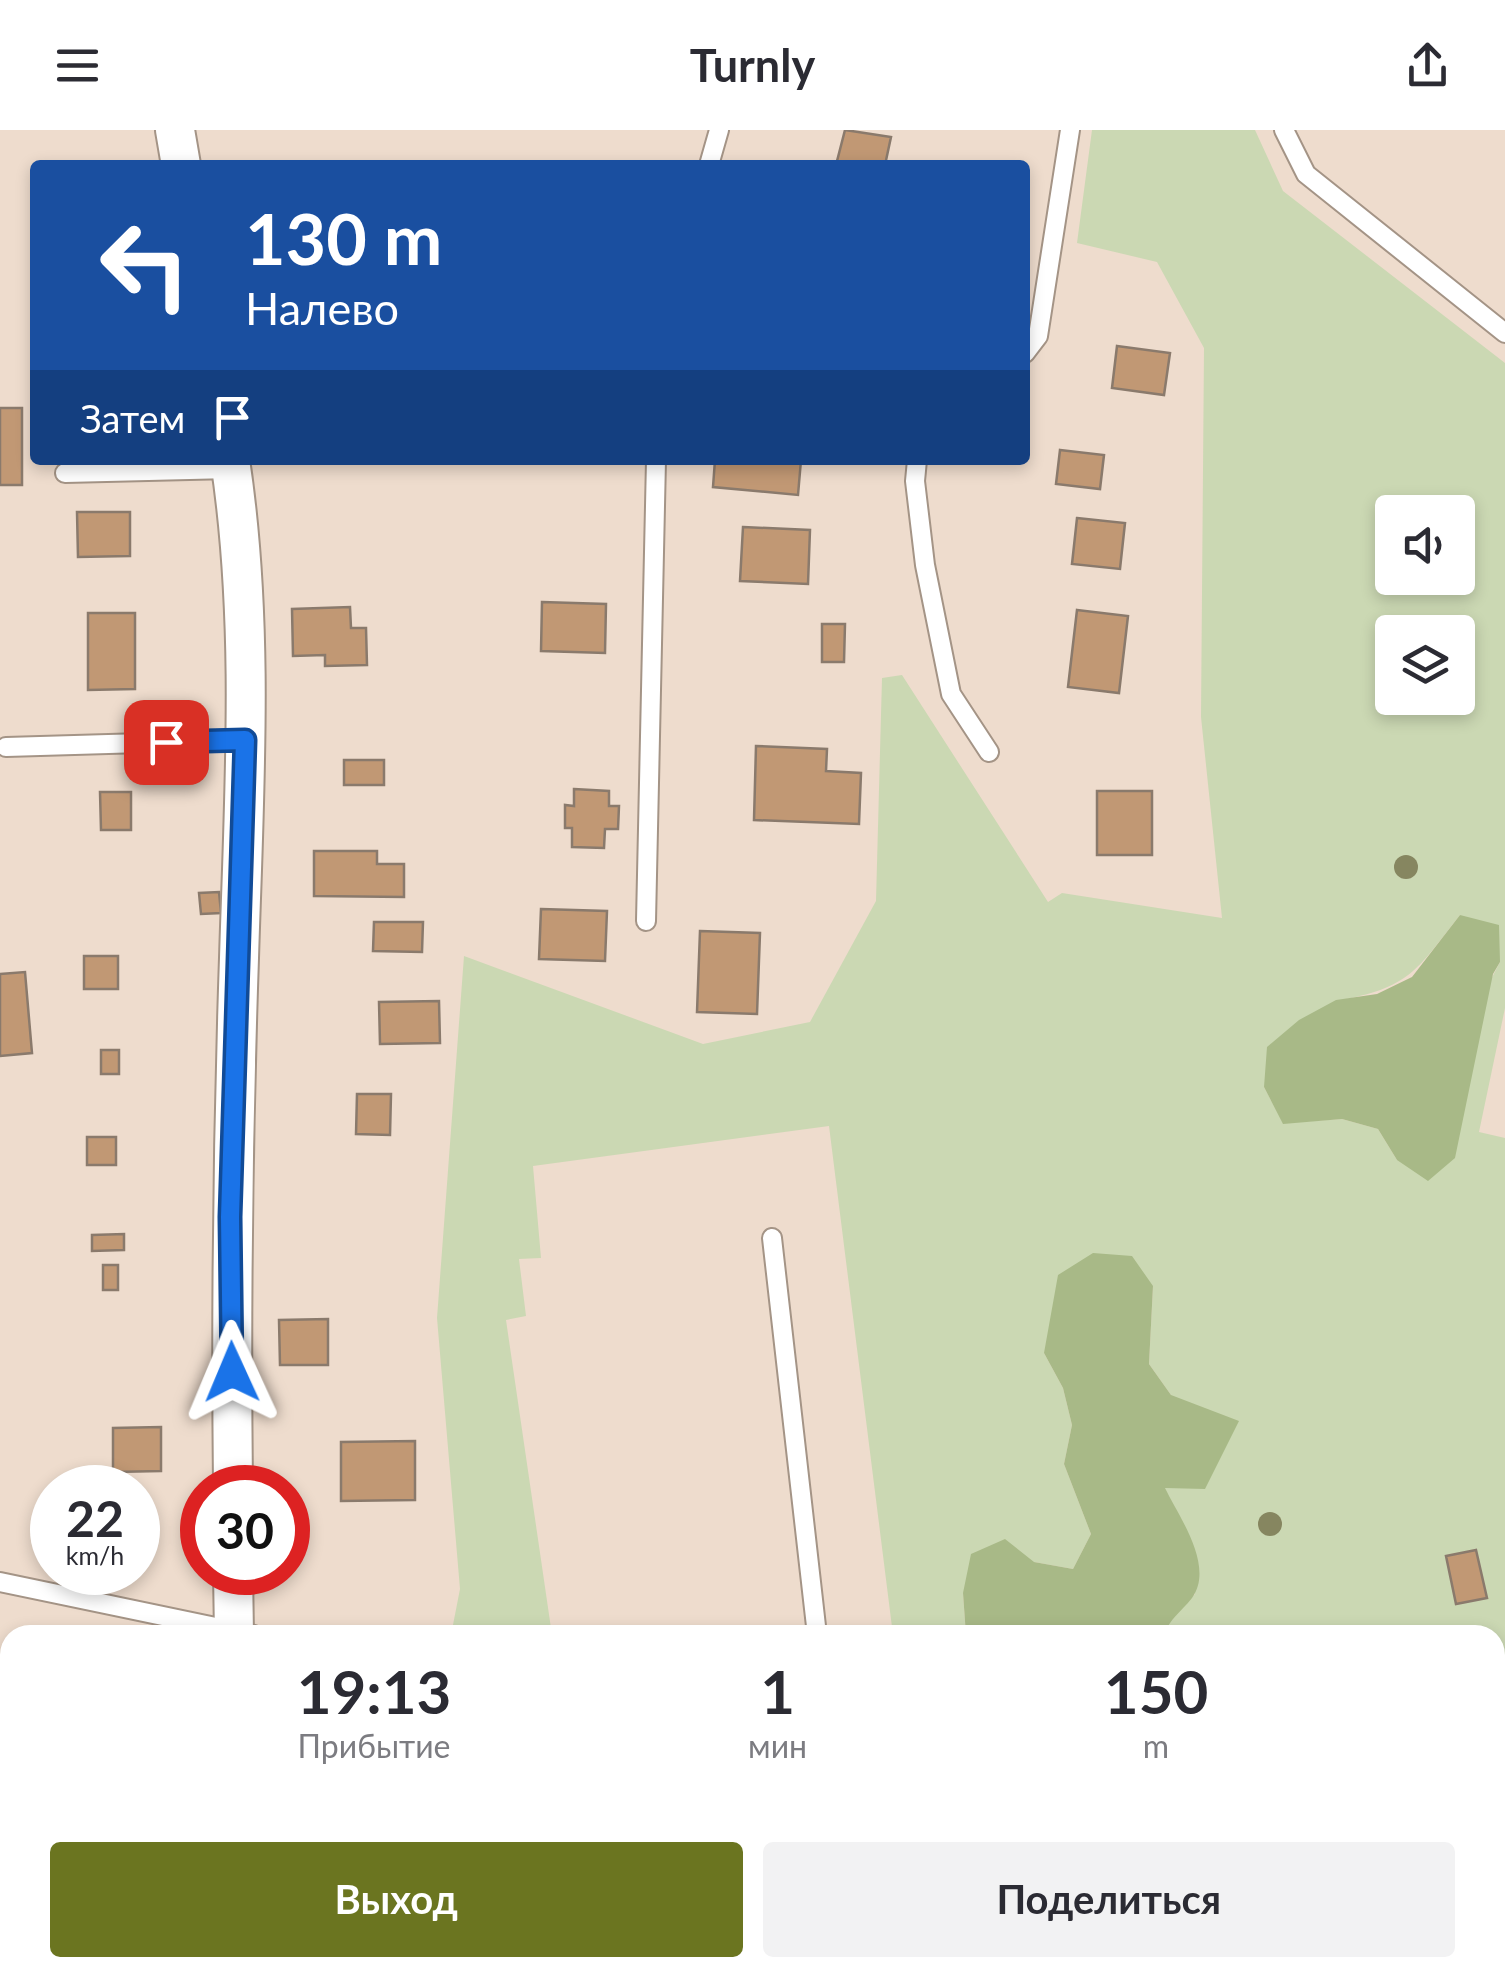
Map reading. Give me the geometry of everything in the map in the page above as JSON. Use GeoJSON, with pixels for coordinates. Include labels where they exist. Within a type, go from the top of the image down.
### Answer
{"type":"FeatureCollection","features":[{"type":"Feature","properties":{"kind":"street"},"geometry":{"type":"LineString","coordinates":[[175,130],[180,160]]}},
{"type":"Feature","properties":{"kind":"street"},"geometry":{"type":"LineString","coordinates":[[231,465],[242,596],[245,740],[230,1217],[232,1465]]}},
{"type":"Feature","properties":{"kind":"street"},"geometry":{"type":"LineString","coordinates":[[236,1595],[240,1625]]}},
{"type":"Feature","properties":{"kind":"lane"},"geometry":{"type":"LineString","coordinates":[[710,160],[718,130]]}},
{"type":"Feature","properties":{"kind":"lane"},"geometry":{"type":"LineString","coordinates":[[1030,346],[1038,336],[1070,130]]}},
{"type":"Feature","properties":{"kind":"lane"},"geometry":{"type":"LineString","coordinates":[[1284,130],[1306,174],[1505,332]]}},
{"type":"Feature","properties":{"kind":"lane"},"geometry":{"type":"LineString","coordinates":[[66,473],[231,465]]}},
{"type":"Feature","properties":{"kind":"lane"},"geometry":{"type":"LineString","coordinates":[[646,921],[656,465]]}},
{"type":"Feature","properties":{"kind":"lane"},"geometry":{"type":"LineString","coordinates":[[917,465],[925,565],[951,694],[990,752]]}},
{"type":"Feature","properties":{"kind":"lane"},"geometry":{"type":"LineString","coordinates":[[6,747],[245,740]]}},
{"type":"Feature","properties":{"kind":"lane"},"geometry":{"type":"LineString","coordinates":[[772,1238],[816,1625]]}},
{"type":"Feature","properties":{"kind":"lane"},"geometry":{"type":"LineString","coordinates":[[0,1582],[203,1625]]}},
{"type":"Feature","properties":{"kind":"green space"},"geometry":{"type":"Polygon","coordinates":[[[1092,130],[1255,130],[1283,191],[1505,363],[1505,1008],[1479,1132],[1505,1138],[1505,1625],[1168,1625],[1195,1594],[1164,1487],[1171,1395],[1149,1364],[1153,1286],[1044,1353],[1063,1388],[1072,1425],[1064,1464],[1091,1534],[1073,1569],[1034,1562],[963,1593],[965,1625],[892,1625],[829,1126],[533,1166],[541,1258],[519,1259],[526,1316],[506,1320],[551,1625],[453,1625],[460,1589],[437,1318],[464,956],[703,1044],[810,1022],[876,901],[882,678],[902,675],[1048,902],[1062,893],[1222,918],[1201,717],[1204,348],[1157,262],[1077,243],[1092,130]],[[1460,915],[1409,974],[1380,990],[1336,1001],[1264,1087],[1283,1123],[1342,1119],[1378,1129],[1397,1160],[1500,962],[1460,915]]]}},
{"type":"Feature","properties":{"kind":"green space"},"geometry":{"type":"Polygon","coordinates":[[[1460,915],[1499,925],[1500,962],[1493,974],[1455,1158],[1428,1181],[1397,1160],[1378,1129],[1342,1119],[1283,1124],[1264,1087],[1267,1047],[1299,1020],[1336,1000],[1377,994],[1412,977],[1460,915]]]}},
{"type":"Feature","properties":{"kind":"green space"},"geometry":{"type":"Polygon","coordinates":[[[1093,1253],[1132,1256],[1153,1286],[1149,1364],[1171,1395],[1239,1421],[1205,1489],[1165,1488],[1186,1527],[1199,1571],[1192,1598],[1170,1625],[965,1625],[963,1593],[971,1554],[1005,1539],[1034,1562],[1073,1569],[1091,1534],[1064,1464],[1072,1425],[1063,1388],[1044,1353],[1058,1275],[1093,1253]]]}},
{"type":"Feature","properties":{"kind":"building"},"geometry":{"type":"Polygon","coordinates":[[[845,130],[891,137],[886,160],[837,160],[845,130]]]}},
{"type":"Feature","properties":{"kind":"building"},"geometry":{"type":"Polygon","coordinates":[[[1117,346],[1170,353],[1164,395],[1112,388],[1117,346]]]}},
{"type":"Feature","properties":{"kind":"building"},"geometry":{"type":"Polygon","coordinates":[[[0,408],[22,408],[22,485],[0,485],[0,408]]]}},
{"type":"Feature","properties":{"kind":"building"},"geometry":{"type":"Polygon","coordinates":[[[1060,450],[1104,455],[1100,489],[1056,484],[1060,450]]]}},
{"type":"Feature","properties":{"kind":"building"},"geometry":{"type":"Polygon","coordinates":[[[715,465],[801,465],[798,495],[713,487],[715,465]]]}},
{"type":"Feature","properties":{"kind":"building"},"geometry":{"type":"Polygon","coordinates":[[[77,512],[130,512],[130,556],[78,557],[77,512]]]}},
{"type":"Feature","properties":{"kind":"building"},"geometry":{"type":"Polygon","coordinates":[[[1077,518],[1125,523],[1120,569],[1072,564],[1077,518]]]}},
{"type":"Feature","properties":{"kind":"building"},"geometry":{"type":"Polygon","coordinates":[[[743,527],[810,530],[808,584],[740,581],[743,527]]]}},
{"type":"Feature","properties":{"kind":"building"},"geometry":{"type":"Polygon","coordinates":[[[542,602],[606,604],[605,653],[541,651],[542,602]]]}},
{"type":"Feature","properties":{"kind":"building"},"geometry":{"type":"Polygon","coordinates":[[[350,607],[351,628],[366,628],[367,665],[325,666],[325,655],[293,656],[292,609],[350,607]]]}},
{"type":"Feature","properties":{"kind":"building"},"geometry":{"type":"Polygon","coordinates":[[[1077,610],[1128,616],[1119,693],[1068,687],[1077,610]]]}},
{"type":"Feature","properties":{"kind":"building"},"geometry":{"type":"Polygon","coordinates":[[[88,613],[135,613],[135,689],[88,690],[88,613]]]}},
{"type":"Feature","properties":{"kind":"building"},"geometry":{"type":"Polygon","coordinates":[[[822,624],[845,624],[844,662],[822,662],[822,624]]]}},
{"type":"Feature","properties":{"kind":"building"},"geometry":{"type":"Polygon","coordinates":[[[756,746],[827,749],[826,771],[861,773],[859,824],[754,820],[756,746]]]}},
{"type":"Feature","properties":{"kind":"building"},"geometry":{"type":"Polygon","coordinates":[[[344,760],[384,760],[384,785],[344,785],[344,760]]]}},
{"type":"Feature","properties":{"kind":"building"},"geometry":{"type":"Polygon","coordinates":[[[574,789],[609,791],[609,806],[619,806],[618,829],[605,829],[604,848],[572,847],[572,828],[565,828],[565,805],[574,806],[574,789]]]}},
{"type":"Feature","properties":{"kind":"building"},"geometry":{"type":"Polygon","coordinates":[[[1097,791],[1152,791],[1152,855],[1097,855],[1097,791]]]}},
{"type":"Feature","properties":{"kind":"building"},"geometry":{"type":"Polygon","coordinates":[[[100,792],[131,792],[131,830],[101,830],[100,792]]]}},
{"type":"Feature","properties":{"kind":"building"},"geometry":{"type":"Polygon","coordinates":[[[314,851],[377,851],[377,864],[404,864],[404,897],[314,896],[314,851]]]}},
{"type":"Feature","properties":{"kind":"building"},"geometry":{"type":"Polygon","coordinates":[[[219,892],[221,913],[201,914],[199,893],[219,892]]]}},
{"type":"Feature","properties":{"kind":"building"},"geometry":{"type":"Polygon","coordinates":[[[541,909],[607,911],[605,961],[539,959],[541,909]]]}},
{"type":"Feature","properties":{"kind":"building"},"geometry":{"type":"Polygon","coordinates":[[[374,922],[423,922],[422,952],[373,951],[374,922]]]}},
{"type":"Feature","properties":{"kind":"building"},"geometry":{"type":"Polygon","coordinates":[[[700,931],[760,933],[757,1014],[697,1012],[700,931]]]}},
{"type":"Feature","properties":{"kind":"building"},"geometry":{"type":"Polygon","coordinates":[[[84,956],[118,956],[118,989],[84,989],[84,956]]]}},
{"type":"Feature","properties":{"kind":"building"},"geometry":{"type":"Polygon","coordinates":[[[25,972],[32,1053],[0,1056],[0,974],[25,972]]]}},
{"type":"Feature","properties":{"kind":"building"},"geometry":{"type":"Polygon","coordinates":[[[439,1001],[440,1043],[380,1044],[379,1002],[439,1001]]]}},
{"type":"Feature","properties":{"kind":"building"},"geometry":{"type":"Polygon","coordinates":[[[101,1050],[119,1050],[119,1074],[101,1074],[101,1050]]]}},
{"type":"Feature","properties":{"kind":"building"},"geometry":{"type":"Polygon","coordinates":[[[357,1094],[391,1094],[390,1135],[356,1134],[357,1094]]]}},
{"type":"Feature","properties":{"kind":"building"},"geometry":{"type":"Polygon","coordinates":[[[87,1137],[116,1137],[116,1165],[87,1165],[87,1137]]]}},
{"type":"Feature","properties":{"kind":"building"},"geometry":{"type":"Polygon","coordinates":[[[124,1234],[124,1250],[92,1251],[92,1235],[124,1234]]]}},
{"type":"Feature","properties":{"kind":"building"},"geometry":{"type":"Polygon","coordinates":[[[103,1265],[118,1265],[118,1290],[103,1290],[103,1265]]]}},
{"type":"Feature","properties":{"kind":"building"},"geometry":{"type":"Polygon","coordinates":[[[328,1319],[328,1365],[280,1365],[279,1320],[328,1319]]]}},
{"type":"Feature","properties":{"kind":"building"},"geometry":{"type":"Polygon","coordinates":[[[161,1427],[161,1471],[160,1465],[113,1465],[113,1428],[161,1427]]]}},
{"type":"Feature","properties":{"kind":"building"},"geometry":{"type":"Polygon","coordinates":[[[415,1441],[415,1500],[341,1501],[341,1442],[415,1441]]]}},
{"type":"Feature","properties":{"kind":"building"},"geometry":{"type":"Polygon","coordinates":[[[1476,1550],[1487,1598],[1456,1604],[1446,1556],[1476,1550]]]}},
{"type":"Feature","properties":{"kind":"route"},"geometry":{"type":"LineString","coordinates":[[166,742],[245,740],[230,1217],[232,1372]]}}]}
